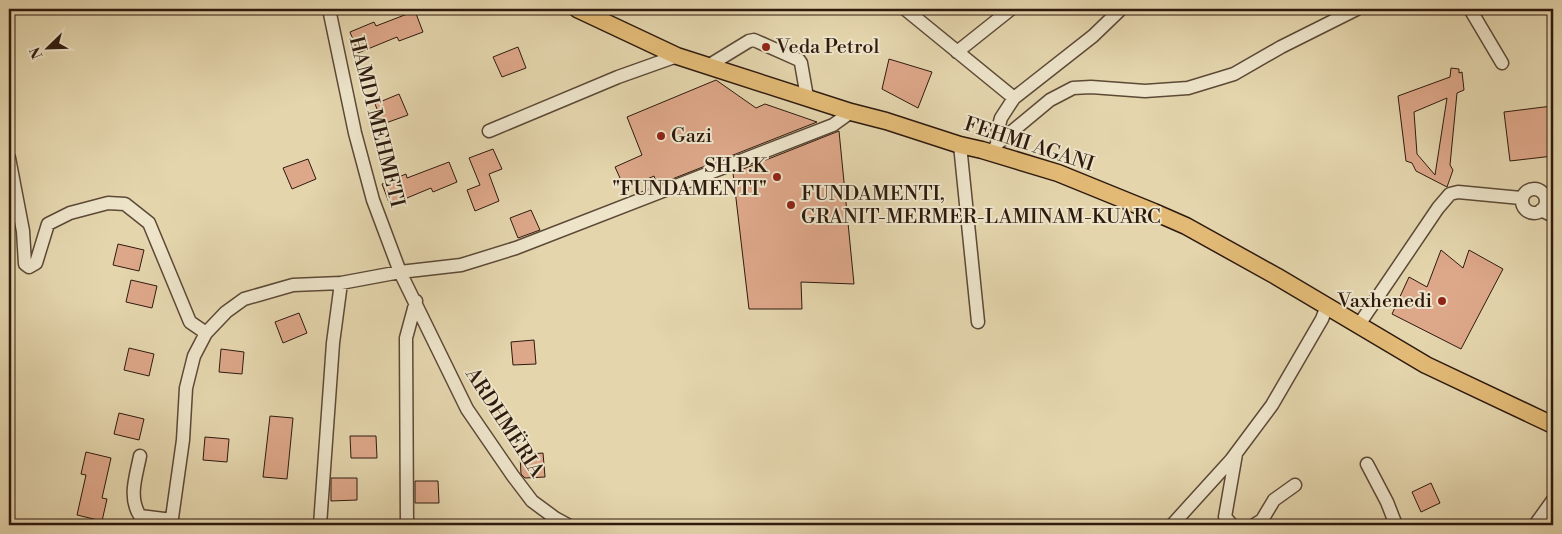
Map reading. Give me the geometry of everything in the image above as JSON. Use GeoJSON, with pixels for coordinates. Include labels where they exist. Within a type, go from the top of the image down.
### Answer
{"type":"FeatureCollection","features":[{"type":"Feature","properties":{"kind":"main road","name":"FEHMI AGANI"},"geometry":{"type":"LineString","coordinates":[[577,9],[677,56],[960,145],[982,150],[994,149],[1058,173],[1186,226],[1426,364],[1553,425]]}},
{"type":"Feature","properties":{"kind":"street","name":"HAMDI MEHMETI"},"geometry":{"type":"LineString","coordinates":[[329,9],[355,133],[373,200],[400,272]]}},
{"type":"Feature","properties":{"kind":"street"},"geometry":{"type":"LineString","coordinates":[[905,9],[1014,98]]}},
{"type":"Feature","properties":{"kind":"street"},"geometry":{"type":"LineString","coordinates":[[957,52],[1011,9]]}},
{"type":"Feature","properties":{"kind":"street"},"geometry":{"type":"LineString","coordinates":[[994,149],[1001,118],[1014,98],[1093,36],[1121,9]]}},
{"type":"Feature","properties":{"kind":"street"},"geometry":{"type":"LineString","coordinates":[[994,149],[1050,100],[1073,88],[1091,87],[1145,91],[1188,88],[1234,74],[1281,47],[1357,9]]}},
{"type":"Feature","properties":{"kind":"street"},"geometry":{"type":"LineString","coordinates":[[1470,9],[1502,63]]}},
{"type":"Feature","properties":{"kind":"street"},"geometry":{"type":"LineString","coordinates":[[708,66],[749,41],[754,40],[802,63],[807,97]]}},
{"type":"Feature","properties":{"kind":"street"},"geometry":{"type":"LineString","coordinates":[[489,131],[618,77],[677,56]]}},
{"type":"Feature","properties":{"kind":"street"},"geometry":{"type":"LineString","coordinates":[[140,456],[132,491],[134,508],[140,516],[172,523],[186,388],[194,356],[206,333],[226,312],[244,299],[293,285],[341,283],[400,272],[461,265],[516,248],[833,125],[852,112]]}},
{"type":"Feature","properties":{"kind":"street"},"geometry":{"type":"LineString","coordinates":[[960,145],[978,322]]}},
{"type":"Feature","properties":{"kind":"street"},"geometry":{"type":"LineString","coordinates":[[9,158],[23,231],[25,264],[29,267],[36,263],[48,224],[70,213],[108,203],[126,204],[149,223],[190,322],[206,333]]}},
{"type":"Feature","properties":{"kind":"street"},"geometry":{"type":"LineString","coordinates":[[1533,188],[1541,191],[1546,199],[1546,204],[1535,213],[1527,211],[1522,204],[1521,198],[1527,190],[1533,188]]}},
{"type":"Feature","properties":{"kind":"street"},"geometry":{"type":"LineString","coordinates":[[1358,326],[1438,208],[1450,194],[1468,192],[1497,197],[1521,198]]}},
{"type":"Feature","properties":{"kind":"street"},"geometry":{"type":"LineString","coordinates":[[1541,210],[1553,216]]}},
{"type":"Feature","properties":{"kind":"street","name":"ARDHMËRIA"},"geometry":{"type":"LineString","coordinates":[[400,272],[467,409],[532,501],[568,525]]}},
{"type":"Feature","properties":{"kind":"street"},"geometry":{"type":"LineString","coordinates":[[320,525],[333,343],[341,283]]}},
{"type":"Feature","properties":{"kind":"street"},"geometry":{"type":"LineString","coordinates":[[407,525],[406,338],[416,302]]}},
{"type":"Feature","properties":{"kind":"street"},"geometry":{"type":"LineString","coordinates":[[1172,525],[1236,454],[1272,405],[1322,319],[1327,306]]}},
{"type":"Feature","properties":{"kind":"street"},"geometry":{"type":"LineString","coordinates":[[1232,525],[1225,517],[1236,454]]}},
{"type":"Feature","properties":{"kind":"street"},"geometry":{"type":"LineString","coordinates":[[1367,464],[1396,525]]}},
{"type":"Feature","properties":{"kind":"street"},"geometry":{"type":"LineString","coordinates":[[1254,525],[1262,520],[1274,500],[1294,485]]}},
{"type":"Feature","properties":{"kind":"street"},"geometry":{"type":"LineString","coordinates":[[1537,524],[1553,500]]}},
{"type":"Feature","properties":{"kind":"building"},"geometry":{"type":"Polygon","coordinates":[[[415,11],[423,32],[399,41],[397,37],[358,53],[350,32],[374,22],[376,26],[415,11]]]}},
{"type":"Feature","properties":{"kind":"building"},"geometry":{"type":"Polygon","coordinates":[[[518,47],[526,68],[502,77],[493,57],[518,47]]]}},
{"type":"Feature","properties":{"kind":"building"},"geometry":{"type":"Polygon","coordinates":[[[889,59],[932,72],[918,108],[882,89],[889,59]]]}},
{"type":"Feature","properties":{"kind":"building"},"geometry":{"type":"Polygon","coordinates":[[[1451,68],[1459,69],[1459,73],[1462,72],[1464,90],[1457,93],[1450,165],[1453,170],[1447,187],[1416,171],[1412,163],[1406,161],[1398,96],[1450,77],[1451,68]],[[1447,98],[1414,112],[1417,154],[1435,175],[1447,98]]]}},
{"type":"Feature","properties":{"kind":"building"},"geometry":{"type":"Polygon","coordinates":[[[716,80],[756,108],[765,104],[817,122],[657,185],[654,176],[625,189],[615,167],[642,155],[627,117],[716,80]]]}},
{"type":"Feature","properties":{"kind":"building"},"geometry":{"type":"Polygon","coordinates":[[[399,94],[408,115],[383,124],[375,104],[399,94]]]}},
{"type":"Feature","properties":{"kind":"building"},"geometry":{"type":"Polygon","coordinates":[[[1552,106],[1553,156],[1510,161],[1504,112],[1552,106]]]}},
{"type":"Feature","properties":{"kind":"building","name":"FUNDAMENTI, GRANIT-MERMER-LAMINAM-KUARC"},"geometry":{"type":"Polygon","coordinates":[[[839,131],[854,284],[801,282],[802,309],[749,309],[733,173],[839,131]]]}},
{"type":"Feature","properties":{"kind":"building"},"geometry":{"type":"Polygon","coordinates":[[[493,149],[502,169],[489,174],[499,201],[475,211],[467,190],[480,185],[469,158],[493,149]]]}},
{"type":"Feature","properties":{"kind":"building"},"geometry":{"type":"Polygon","coordinates":[[[308,159],[316,179],[292,189],[283,168],[308,159]]]}},
{"type":"Feature","properties":{"kind":"building"},"geometry":{"type":"Polygon","coordinates":[[[449,162],[457,182],[433,192],[431,188],[390,205],[382,184],[406,174],[407,178],[449,162]]]}},
{"type":"Feature","properties":{"kind":"building"},"geometry":{"type":"Polygon","coordinates":[[[531,210],[540,230],[518,238],[510,218],[531,210]]]}},
{"type":"Feature","properties":{"kind":"building"},"geometry":{"type":"Polygon","coordinates":[[[118,244],[144,250],[139,271],[113,265],[118,244]]]}},
{"type":"Feature","properties":{"kind":"building","name":"Vaxhenedi"},"geometry":{"type":"Polygon","coordinates":[[[1441,250],[1463,268],[1469,250],[1503,269],[1461,349],[1392,314],[1409,277],[1427,287],[1441,250]]]}},
{"type":"Feature","properties":{"kind":"building"},"geometry":{"type":"Polygon","coordinates":[[[131,280],[157,286],[152,308],[126,302],[131,280]]]}},
{"type":"Feature","properties":{"kind":"building"},"geometry":{"type":"Polygon","coordinates":[[[299,313],[307,333],[283,343],[275,322],[299,313]]]}},
{"type":"Feature","properties":{"kind":"building"},"geometry":{"type":"Polygon","coordinates":[[[534,340],[536,364],[513,365],[511,342],[534,340]]]}},
{"type":"Feature","properties":{"kind":"building"},"geometry":{"type":"Polygon","coordinates":[[[129,348],[154,354],[149,376],[124,370],[129,348]]]}},
{"type":"Feature","properties":{"kind":"building"},"geometry":{"type":"Polygon","coordinates":[[[221,349],[244,352],[242,374],[219,372],[221,349]]]}},
{"type":"Feature","properties":{"kind":"building"},"geometry":{"type":"Polygon","coordinates":[[[119,413],[144,419],[139,440],[114,434],[119,413]]]}},
{"type":"Feature","properties":{"kind":"building"},"geometry":{"type":"Polygon","coordinates":[[[270,416],[293,418],[287,479],[263,477],[270,416]]]}},
{"type":"Feature","properties":{"kind":"building"},"geometry":{"type":"Polygon","coordinates":[[[350,436],[376,436],[377,458],[351,458],[350,436]]]}},
{"type":"Feature","properties":{"kind":"building"},"geometry":{"type":"Polygon","coordinates":[[[205,437],[229,439],[227,462],[203,460],[205,437]]]}},
{"type":"Feature","properties":{"kind":"building"},"geometry":{"type":"Polygon","coordinates":[[[86,452],[111,458],[102,498],[107,499],[102,521],[77,515],[86,475],[81,474],[86,452]]]}},
{"type":"Feature","properties":{"kind":"building"},"geometry":{"type":"Polygon","coordinates":[[[543,453],[545,477],[525,478],[521,474],[520,455],[543,453]]]}},
{"type":"Feature","properties":{"kind":"building"},"geometry":{"type":"Polygon","coordinates":[[[331,478],[357,478],[357,500],[331,501],[331,478]]]}},
{"type":"Feature","properties":{"kind":"building"},"geometry":{"type":"Polygon","coordinates":[[[415,481],[438,481],[439,503],[415,503],[415,481]]]}},
{"type":"Feature","properties":{"kind":"building"},"geometry":{"type":"Polygon","coordinates":[[[1431,483],[1440,503],[1421,512],[1412,492],[1431,483]]]}},
{"type":"Feature","properties":{"kind":"place","name":"Veda Petrol"},"geometry":{"type":"Point","coordinates":[766,47]}},
{"type":"Feature","properties":{"kind":"place","name":"Gazi"},"geometry":{"type":"Point","coordinates":[661,136]}},
{"type":"Feature","properties":{"kind":"place","name":"SH.P.K \"FUNDAMENTI\""},"geometry":{"type":"Point","coordinates":[777,177]}},
{"type":"Feature","properties":{"kind":"place","name":"FUNDAMENTI, GRANIT-MERMER-LAMINAM-KUARC"},"geometry":{"type":"Point","coordinates":[791,205]}},
{"type":"Feature","properties":{"kind":"place","name":"Vaxhenedi"},"geometry":{"type":"Point","coordinates":[1442,301]}}]}
